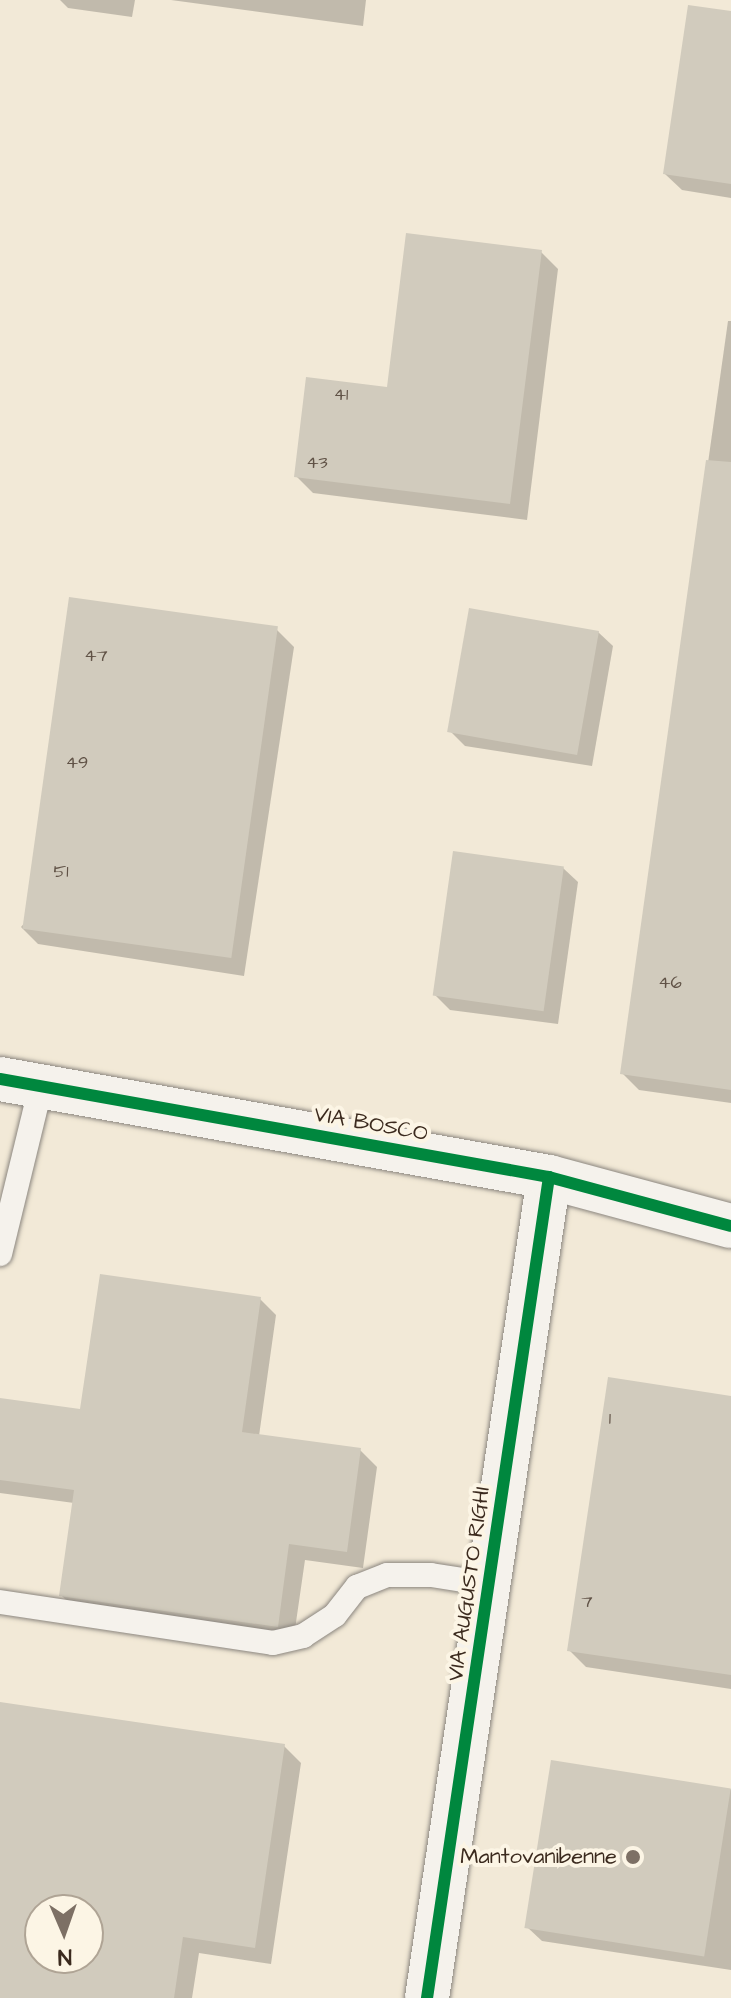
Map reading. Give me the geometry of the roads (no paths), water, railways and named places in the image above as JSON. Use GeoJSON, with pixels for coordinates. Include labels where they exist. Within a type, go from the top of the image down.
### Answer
{"type":"FeatureCollection","features":[{"type":"Feature","properties":{"kind":"street","name":"VIA BOSCO"},"geometry":{"type":"LineString","coordinates":[[20,1082],[549,1177],[731,1226]]}},
{"type":"Feature","properties":{"kind":"street","name":"VIA AUGUSTO RIGHI"},"geometry":{"type":"LineString","coordinates":[[427,1998],[549,1177]]}},
{"type":"Feature","properties":{"kind":"lane"},"geometry":{"type":"LineString","coordinates":[[0,1254],[20,1082]]}},
{"type":"Feature","properties":{"kind":"lane"},"geometry":{"type":"LineString","coordinates":[[0,1602],[273,1643],[303,1636],[335,1615],[357,1587],[387,1575],[431,1575],[489,1584]]}},
{"type":"Feature","properties":{"kind":"place","name":"Mantovanibenne"},"geometry":{"type":"Point","coordinates":[633,1857]}}]}
